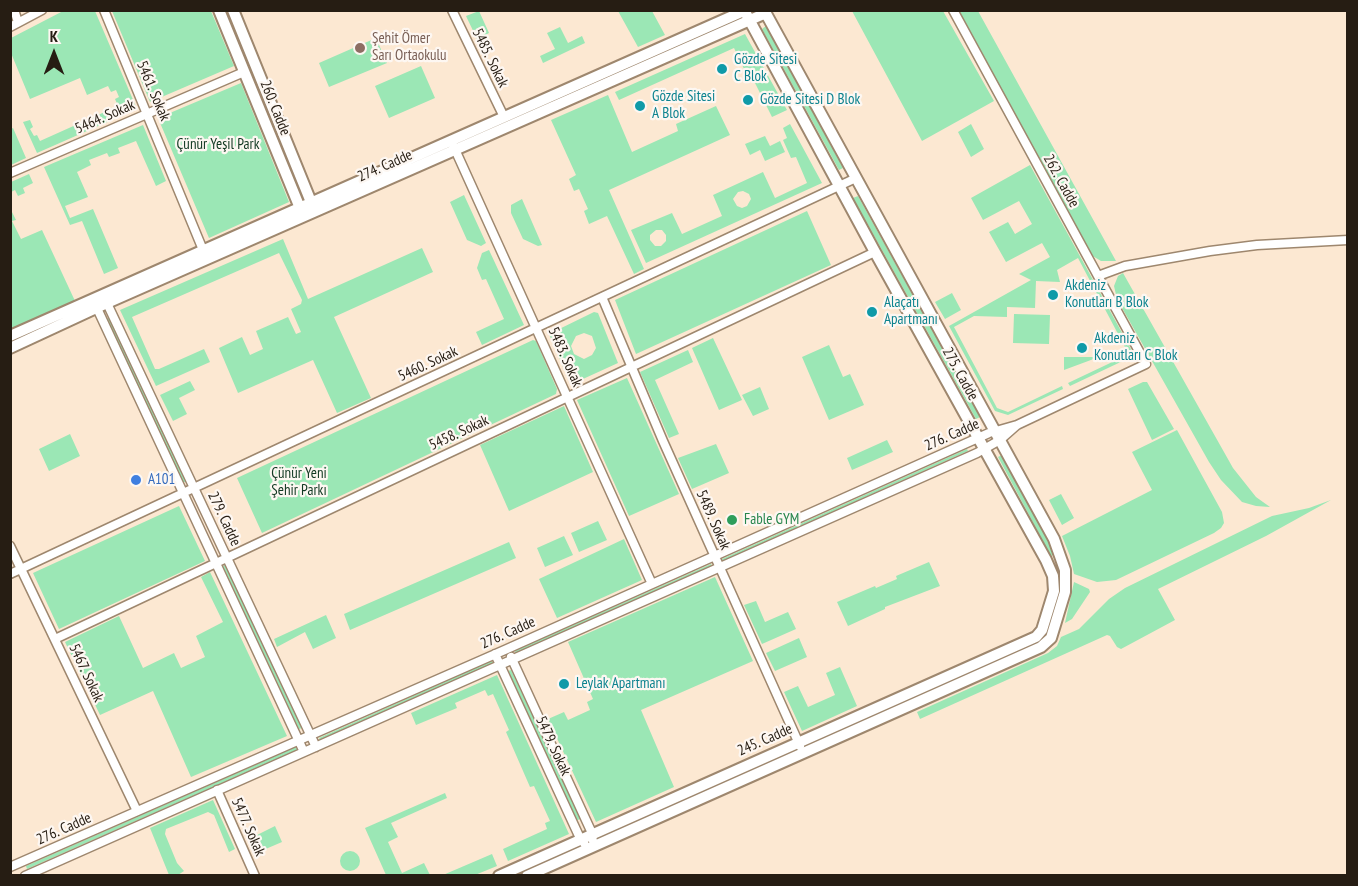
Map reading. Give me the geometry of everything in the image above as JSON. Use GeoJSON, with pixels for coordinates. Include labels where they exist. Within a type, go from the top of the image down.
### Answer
{"type":"FeatureCollection","features":[{"type":"Feature","properties":{"kind":"street"},"geometry":{"type":"LineString","coordinates":[[14,10],[14,25],[42,10]]}},
{"type":"Feature","properties":{"kind":"street","name":"5461. Sokak"},"geometry":{"type":"LineString","coordinates":[[104,10],[203,250]]}},
{"type":"Feature","properties":{"kind":"street","name":"260. Cadde"},"geometry":{"type":"LineString","coordinates":[[219,10],[302,212]]}},
{"type":"Feature","properties":{"kind":"street","name":"260. Cadde"},"geometry":{"type":"LineString","coordinates":[[233,10],[316,213]]}},
{"type":"Feature","properties":{"kind":"street","name":"5485. Sokak"},"geometry":{"type":"LineString","coordinates":[[452,10],[504,117]]}},
{"type":"Feature","properties":{"kind":"street","name":"262. Cadde"},"geometry":{"type":"LineString","coordinates":[[953,10],[1146,364]]}},
{"type":"Feature","properties":{"kind":"street","name":"274. Cadde"},"geometry":{"type":"LineString","coordinates":[[10,348],[100,301],[302,212],[311,202],[746,13],[767,11]]}},
{"type":"Feature","properties":{"kind":"street","name":"275. Cadde"},"geometry":{"type":"LineString","coordinates":[[767,11],[1059,548],[1066,576],[1065,592],[1048,631]]}},
{"type":"Feature","properties":{"kind":"street","name":"274. Cadde"},"geometry":{"type":"LineString","coordinates":[[302,212],[316,213],[456,151],[746,13]]}},
{"type":"Feature","properties":{"kind":"street","name":"275. Cadde"},"geometry":{"type":"LineString","coordinates":[[746,13],[1053,576]]}},
{"type":"Feature","properties":{"kind":"street","name":"5464. Sokak"},"geometry":{"type":"LineString","coordinates":[[10,173],[244,72]]}},
{"type":"Feature","properties":{"kind":"street","name":"5483. Sokak"},"geometry":{"type":"LineString","coordinates":[[451,141],[652,584]]}},
{"type":"Feature","properties":{"kind":"street","name":"5460. Sokak"},"geometry":{"type":"LineString","coordinates":[[10,574],[856,178]]}},
{"type":"Feature","properties":{"kind":"street"},"geometry":{"type":"LineString","coordinates":[[10,336],[100,301],[203,250],[302,212]]}},
{"type":"Feature","properties":{"kind":"street"},"geometry":{"type":"LineString","coordinates":[[1098,276],[1125,266],[1210,251],[1257,245],[1347,240]]}},
{"type":"Feature","properties":{"kind":"street","name":"5458. Sokak"},"geometry":{"type":"LineString","coordinates":[[55,639],[875,252]]}},
{"type":"Feature","properties":{"kind":"street","name":"5489. Sokak"},"geometry":{"type":"LineString","coordinates":[[602,297],[630,368],[800,747]]}},
{"type":"Feature","properties":{"kind":"street","name":"279. Cadde"},"geometry":{"type":"LineString","coordinates":[[100,301],[195,488],[316,747]]}},
{"type":"Feature","properties":{"kind":"street","name":"279. Cadde"},"geometry":{"type":"LineString","coordinates":[[100,301],[184,493],[304,752]]}},
{"type":"Feature","properties":{"kind":"street","name":"276. Cadde"},"geometry":{"type":"LineString","coordinates":[[10,867],[507,649],[979,438],[998,435],[1146,364]]}},
{"type":"Feature","properties":{"kind":"street","name":"276. Cadde"},"geometry":{"type":"LineString","coordinates":[[24,876],[985,449],[998,435]]}},
{"type":"Feature","properties":{"kind":"street","name":"5467. Sokak"},"geometry":{"type":"LineString","coordinates":[[10,546],[137,811]]}},
{"type":"Feature","properties":{"kind":"street"},"geometry":{"type":"LineString","coordinates":[[1048,631],[1054,591],[1053,576],[1066,576]]}},
{"type":"Feature","properties":{"kind":"street","name":"245. Cadde"},"geometry":{"type":"LineString","coordinates":[[499,876],[589,842],[800,747],[1041,647],[1049,641],[1048,631]]}},
{"type":"Feature","properties":{"kind":"street","name":"5479. Sokak"},"geometry":{"type":"LineString","coordinates":[[507,649],[589,842]]}},
{"type":"Feature","properties":{"kind":"street","name":"5479. Sokak"},"geometry":{"type":"LineString","coordinates":[[495,654],[589,842]]}},
{"type":"Feature","properties":{"kind":"street","name":"5477. Sokak"},"geometry":{"type":"LineString","coordinates":[[217,790],[255,876]]}},
{"type":"Feature","properties":{"kind":"street","name":"245. Cadde"},"geometry":{"type":"LineString","coordinates":[[527,876],[589,842]]}},
{"type":"Feature","properties":{"kind":"green space"},"geometry":{"type":"Polygon","coordinates":[[[65,10],[95,11],[137,109],[37,153],[23,122],[30,120],[33,127],[30,129],[40,141],[118,106],[115,99],[119,97],[116,90],[111,92],[108,86],[87,95],[80,78],[30,99],[11,53],[11,38],[65,10]]]}},
{"type":"Feature","properties":{"kind":"green space"},"geometry":{"type":"Polygon","coordinates":[[[112,11],[211,11],[234,66],[150,102],[112,11]]]}},
{"type":"Feature","properties":{"kind":"green space"},"geometry":{"type":"Polygon","coordinates":[[[224,11],[229,11],[302,189],[299,191],[224,11]]]}},
{"type":"Feature","properties":{"kind":"green space"},"geometry":{"type":"Polygon","coordinates":[[[479,11],[489,33],[477,39],[466,16],[479,11]]]}},
{"type":"Feature","properties":{"kind":"green space"},"geometry":{"type":"Polygon","coordinates":[[[618,11],[652,11],[665,35],[638,47],[618,11]]]}},
{"type":"Feature","properties":{"kind":"green space"},"geometry":{"type":"Polygon","coordinates":[[[852,11],[943,11],[994,101],[922,141],[852,11]]]}},
{"type":"Feature","properties":{"kind":"green space"},"geometry":{"type":"Polygon","coordinates":[[[959,11],[978,11],[1116,261],[1101,261],[1091,255],[959,11]]]}},
{"type":"Feature","properties":{"kind":"green space"},"geometry":{"type":"Polygon","coordinates":[[[766,26],[843,168],[839,170],[762,29],[766,26]]]}},
{"type":"Feature","properties":{"kind":"green space"},"geometry":{"type":"Polygon","coordinates":[[[560,27],[568,43],[582,36],[585,43],[543,63],[540,56],[555,49],[547,33],[560,27]]]}},
{"type":"Feature","properties":{"kind":"green space"},"geometry":{"type":"Polygon","coordinates":[[[745,34],[787,110],[772,117],[734,48],[619,100],[615,92],[745,34]]]}},
{"type":"Feature","properties":{"kind":"green space"},"geometry":{"type":"Polygon","coordinates":[[[376,38],[387,63],[329,87],[319,63],[376,38]]]}},
{"type":"Feature","properties":{"kind":"green space"},"geometry":{"type":"Polygon","coordinates":[[[421,66],[435,98],[389,118],[375,86],[421,66]]]}},
{"type":"Feature","properties":{"kind":"green space","name":"Çünür Yeşil Park"},"geometry":{"type":"Polygon","coordinates":[[[241,83],[289,202],[209,238],[158,118],[241,83]]]}},
{"type":"Feature","properties":{"kind":"green space"},"geometry":{"type":"Polygon","coordinates":[[[608,95],[632,152],[678,131],[676,124],[716,106],[730,135],[609,190],[644,269],[634,274],[607,216],[589,224],[584,211],[588,209],[579,189],[574,191],[569,179],[576,175],[551,120],[608,95]]]}},
{"type":"Feature","properties":{"kind":"green space"},"geometry":{"type":"Polygon","coordinates":[[[790,124],[822,183],[646,263],[631,230],[672,213],[682,234],[722,216],[713,195],[763,172],[775,198],[807,183],[796,157],[791,158],[783,140],[787,138],[783,128],[790,124]],[[743,191],[738,192],[733,199],[737,206],[742,208],[747,206],[751,199],[749,194],[743,191]],[[656,230],[650,235],[650,240],[655,246],[661,246],[666,241],[666,235],[662,230],[656,230]]]}},
{"type":"Feature","properties":{"kind":"green space"},"geometry":{"type":"Polygon","coordinates":[[[971,124],[984,149],[971,157],[958,132],[971,124]]]}},
{"type":"Feature","properties":{"kind":"green space"},"geometry":{"type":"Polygon","coordinates":[[[143,125],[166,181],[156,186],[136,141],[118,148],[120,153],[109,157],[107,153],[89,160],[91,165],[77,172],[88,197],[65,206],[70,218],[93,209],[118,268],[104,274],[82,221],[70,225],[44,167],[143,125]]]}},
{"type":"Feature","properties":{"kind":"green space"},"geometry":{"type":"Polygon","coordinates":[[[13,128],[26,158],[11,165],[11,129],[13,128]]]}},
{"type":"Feature","properties":{"kind":"green space"},"geometry":{"type":"Polygon","coordinates":[[[765,136],[770,146],[780,141],[785,152],[765,161],[760,150],[750,155],[745,144],[765,136]]]}},
{"type":"Feature","properties":{"kind":"green space"},"geometry":{"type":"Polygon","coordinates":[[[1030,165],[1132,351],[1127,359],[1070,386],[1068,383],[1125,356],[1127,351],[1078,258],[1057,270],[1060,282],[1036,281],[1035,308],[1007,307],[1007,317],[974,316],[954,327],[997,408],[1008,412],[1062,386],[1063,389],[1008,415],[995,411],[949,326],[1031,280],[1019,274],[1050,257],[1042,243],[1006,262],[989,232],[1008,222],[1015,234],[1032,224],[1019,201],[983,220],[971,198],[1030,165]]]}},
{"type":"Feature","properties":{"kind":"green space"},"geometry":{"type":"Polygon","coordinates":[[[29,174],[33,183],[23,188],[25,193],[18,196],[15,190],[11,192],[11,182],[29,174]]]}},
{"type":"Feature","properties":{"kind":"green space"},"geometry":{"type":"Polygon","coordinates":[[[464,195],[486,243],[481,246],[467,240],[450,202],[464,195]]]}},
{"type":"Feature","properties":{"kind":"green space"},"geometry":{"type":"Polygon","coordinates":[[[858,196],[980,417],[976,419],[853,198],[858,196]]]}},
{"type":"Feature","properties":{"kind":"green space"},"geometry":{"type":"Polygon","coordinates":[[[522,199],[542,245],[538,246],[523,239],[511,213],[511,205],[522,199]]]}},
{"type":"Feature","properties":{"kind":"green space"},"geometry":{"type":"Polygon","coordinates":[[[10,208],[16,220],[12,221],[21,239],[42,230],[75,301],[11,329],[10,208]]]}},
{"type":"Feature","properties":{"kind":"green space"},"geometry":{"type":"Polygon","coordinates":[[[807,211],[831,265],[636,354],[615,300],[807,211]]]}},
{"type":"Feature","properties":{"kind":"green space"},"geometry":{"type":"Polygon","coordinates":[[[283,239],[308,299],[422,248],[433,272],[334,317],[371,398],[337,413],[313,360],[238,393],[219,348],[242,337],[250,355],[263,349],[256,331],[288,317],[296,334],[301,332],[291,309],[301,304],[302,300],[279,253],[132,317],[155,369],[204,349],[210,362],[156,386],[120,310],[283,239]]]}},
{"type":"Feature","properties":{"kind":"green space"},"geometry":{"type":"Polygon","coordinates":[[[489,250],[524,325],[482,345],[476,332],[504,319],[486,279],[482,280],[477,268],[482,253],[489,250]]]}},
{"type":"Feature","properties":{"kind":"green space"},"geometry":{"type":"Polygon","coordinates":[[[1123,273],[1233,468],[1256,497],[1270,507],[1242,502],[1221,480],[1209,462],[1117,299],[1114,286],[1118,276],[1123,273]]]}},
{"type":"Feature","properties":{"kind":"green space"},"geometry":{"type":"Polygon","coordinates":[[[952,293],[961,310],[945,319],[935,302],[952,293]]]}},
{"type":"Feature","properties":{"kind":"green space"},"geometry":{"type":"Polygon","coordinates":[[[594,312],[598,313],[618,363],[572,384],[549,334],[594,312]],[[584,333],[576,336],[571,346],[574,354],[584,359],[592,355],[596,348],[592,336],[584,333]]]}},
{"type":"Feature","properties":{"kind":"green space"},"geometry":{"type":"Polygon","coordinates":[[[1014,314],[1050,315],[1049,344],[1013,343],[1014,314]]]}},
{"type":"Feature","properties":{"kind":"green space"},"geometry":{"type":"Polygon","coordinates":[[[109,318],[186,482],[183,482],[106,319],[109,318]]]}},
{"type":"Feature","properties":{"kind":"green space"},"geometry":{"type":"Polygon","coordinates":[[[713,338],[742,400],[719,410],[692,348],[713,338]]]}},
{"type":"Feature","properties":{"kind":"green space","name":"Çünür Yeni Şehir Parkı"},"geometry":{"type":"Polygon","coordinates":[[[533,340],[536,341],[557,389],[556,394],[262,533],[237,478],[533,340]]]}},
{"type":"Feature","properties":{"kind":"green space"},"geometry":{"type":"Polygon","coordinates":[[[829,345],[843,377],[850,374],[864,405],[829,420],[802,357],[829,345]]]}},
{"type":"Feature","properties":{"kind":"green space"},"geometry":{"type":"Polygon","coordinates":[[[688,350],[693,362],[655,380],[679,434],[669,438],[640,372],[688,350]]]}},
{"type":"Feature","properties":{"kind":"green space"},"geometry":{"type":"Polygon","coordinates":[[[1064,357],[1099,357],[1064,370],[1064,357]]]}},
{"type":"Feature","properties":{"kind":"green space"},"geometry":{"type":"Polygon","coordinates":[[[627,378],[679,494],[629,516],[577,400],[627,378]]]}},
{"type":"Feature","properties":{"kind":"green space"},"geometry":{"type":"Polygon","coordinates":[[[190,381],[195,390],[179,398],[187,414],[173,421],[160,395],[190,381]]]}},
{"type":"Feature","properties":{"kind":"green space"},"geometry":{"type":"Polygon","coordinates":[[[1147,382],[1174,429],[1152,440],[1128,389],[1147,382]]]}},
{"type":"Feature","properties":{"kind":"green space"},"geometry":{"type":"Polygon","coordinates":[[[760,387],[769,409],[753,416],[742,395],[760,387]]]}},
{"type":"Feature","properties":{"kind":"green space"},"geometry":{"type":"Polygon","coordinates":[[[564,406],[593,472],[509,511],[480,445],[564,406]]]}},
{"type":"Feature","properties":{"kind":"green space"},"geometry":{"type":"Polygon","coordinates":[[[1177,430],[1222,512],[1224,523],[1221,528],[1116,580],[1097,582],[1074,574],[1062,536],[1152,490],[1132,452],[1177,430]]]}},
{"type":"Feature","properties":{"kind":"green space"},"geometry":{"type":"Polygon","coordinates":[[[70,434],[80,456],[49,471],[39,449],[70,434]]]}},
{"type":"Feature","properties":{"kind":"green space"},"geometry":{"type":"Polygon","coordinates":[[[887,440],[893,452],[852,470],[847,458],[887,440]]]}},
{"type":"Feature","properties":{"kind":"green space"},"geometry":{"type":"Polygon","coordinates":[[[716,444],[729,473],[692,489],[678,458],[716,444]]]}},
{"type":"Feature","properties":{"kind":"green space"},"geometry":{"type":"Polygon","coordinates":[[[967,449],[968,451],[723,561],[722,559],[967,449]]]}},
{"type":"Feature","properties":{"kind":"green space"},"geometry":{"type":"Polygon","coordinates":[[[1002,455],[1055,554],[1051,556],[998,457],[1002,455]]]}},
{"type":"Feature","properties":{"kind":"green space"},"geometry":{"type":"Polygon","coordinates":[[[1061,494],[1074,518],[1062,525],[1049,500],[1061,494]]]}},
{"type":"Feature","properties":{"kind":"green space"},"geometry":{"type":"Polygon","coordinates":[[[1331,500],[1266,536],[1158,589],[1175,620],[1121,649],[1107,635],[920,719],[917,712],[1048,653],[1057,646],[1061,637],[1079,629],[1109,599],[1125,588],[1272,516],[1309,508],[1331,500]]]}},
{"type":"Feature","properties":{"kind":"green space"},"geometry":{"type":"Polygon","coordinates":[[[179,506],[205,561],[59,629],[33,573],[179,506]]]}},
{"type":"Feature","properties":{"kind":"green space"},"geometry":{"type":"Polygon","coordinates":[[[598,521],[607,540],[579,552],[571,533],[598,521]]]}},
{"type":"Feature","properties":{"kind":"green space"},"geometry":{"type":"Polygon","coordinates":[[[564,536],[573,555],[545,567],[537,548],[564,536]]]}},
{"type":"Feature","properties":{"kind":"green space"},"geometry":{"type":"Polygon","coordinates":[[[624,539],[642,580],[557,618],[539,579],[624,539]]]}},
{"type":"Feature","properties":{"kind":"green space"},"geometry":{"type":"Polygon","coordinates":[[[509,542],[516,558],[350,630],[344,614],[509,542]]]}},
{"type":"Feature","properties":{"kind":"green space"},"geometry":{"type":"Polygon","coordinates":[[[929,562],[940,586],[885,607],[848,626],[837,602],[897,579],[896,576],[929,562]]]}},
{"type":"Feature","properties":{"kind":"green space"},"geometry":{"type":"Polygon","coordinates":[[[711,564],[712,566],[516,654],[515,651],[711,564]]]}},
{"type":"Feature","properties":{"kind":"green space"},"geometry":{"type":"Polygon","coordinates":[[[226,565],[302,728],[299,729],[223,566],[226,565]]]}},
{"type":"Feature","properties":{"kind":"green space"},"geometry":{"type":"Polygon","coordinates":[[[210,572],[287,736],[191,777],[153,691],[100,715],[65,642],[119,616],[143,668],[174,653],[181,668],[205,657],[196,636],[223,622],[201,577],[210,572]]]}},
{"type":"Feature","properties":{"kind":"green space"},"geometry":{"type":"Polygon","coordinates":[[[715,577],[753,661],[641,710],[674,787],[596,822],[548,719],[564,712],[568,720],[590,710],[587,702],[593,699],[568,642],[715,577]]]}},
{"type":"Feature","properties":{"kind":"green space"},"geometry":{"type":"Polygon","coordinates":[[[1074,582],[1089,589],[1090,592],[1072,619],[1065,623],[1074,582]]]}},
{"type":"Feature","properties":{"kind":"green space"},"geometry":{"type":"Polygon","coordinates":[[[756,601],[765,622],[788,612],[796,629],[762,644],[744,605],[756,601]]]}},
{"type":"Feature","properties":{"kind":"green space"},"geometry":{"type":"Polygon","coordinates":[[[326,615],[336,638],[313,649],[305,632],[277,647],[274,639],[326,615]]]}},
{"type":"Feature","properties":{"kind":"green space"},"geometry":{"type":"Polygon","coordinates":[[[799,638],[807,657],[775,671],[766,653],[799,638]]]}},
{"type":"Feature","properties":{"kind":"green space"},"geometry":{"type":"Polygon","coordinates":[[[492,661],[493,663],[320,740],[319,738],[492,661]]]}},
{"type":"Feature","properties":{"kind":"green space"},"geometry":{"type":"Polygon","coordinates":[[[840,667],[857,706],[802,731],[784,692],[798,686],[808,707],[835,695],[826,673],[840,667]]]}},
{"type":"Feature","properties":{"kind":"green space"},"geometry":{"type":"Polygon","coordinates":[[[511,670],[581,819],[577,820],[508,671],[511,670]]]}},
{"type":"Feature","properties":{"kind":"green space"},"geometry":{"type":"Polygon","coordinates":[[[497,675],[569,834],[508,861],[503,849],[547,829],[545,823],[550,821],[534,786],[530,787],[506,732],[509,730],[493,694],[488,696],[485,690],[455,703],[457,708],[416,725],[411,713],[497,675]]]}},
{"type":"Feature","properties":{"kind":"green space"},"geometry":{"type":"Polygon","coordinates":[[[296,747],[297,750],[27,869],[26,866],[296,747]]]}},
{"type":"Feature","properties":{"kind":"green space"},"geometry":{"type":"Polygon","coordinates":[[[445,793],[447,798],[391,823],[398,837],[388,842],[402,873],[424,863],[430,875],[386,875],[365,828],[445,793]]]}},
{"type":"Feature","properties":{"kind":"green space"},"geometry":{"type":"Polygon","coordinates":[[[213,800],[235,849],[229,852],[214,815],[208,812],[166,829],[165,834],[177,863],[184,871],[178,875],[169,875],[150,828],[213,800]]]}},
{"type":"Feature","properties":{"kind":"green space"},"geometry":{"type":"Polygon","coordinates":[[[275,826],[282,842],[261,851],[255,836],[275,826]]]}},
{"type":"Feature","properties":{"kind":"green space"},"geometry":{"type":"Polygon","coordinates":[[[350,851],[357,854],[360,861],[357,868],[350,871],[343,868],[340,861],[343,854],[350,851]]]}},
{"type":"Feature","properties":{"kind":"green space"},"geometry":{"type":"Polygon","coordinates":[[[492,854],[497,866],[475,875],[443,875],[492,854]]]}},
{"type":"Feature","properties":{"kind":"place","name":"Şehit Ömer Sarı Ortaokulu"},"geometry":{"type":"Point","coordinates":[360,48]}},
{"type":"Feature","properties":{"kind":"place","name":"Gözde Sitesi C Blok"},"geometry":{"type":"Point","coordinates":[722,69]}},
{"type":"Feature","properties":{"kind":"place","name":"Gözde Sitesi D Blok"},"geometry":{"type":"Point","coordinates":[748,100]}},
{"type":"Feature","properties":{"kind":"place","name":"Gözde Sitesi A Blok"},"geometry":{"type":"Point","coordinates":[640,106]}},
{"type":"Feature","properties":{"kind":"place","name":"Akdeniz Konutları B Blok"},"geometry":{"type":"Point","coordinates":[1053,295]}},
{"type":"Feature","properties":{"kind":"place","name":"Alaçatı Apartmanı"},"geometry":{"type":"Point","coordinates":[872,312]}},
{"type":"Feature","properties":{"kind":"place","name":"Akdeniz Konutları C Blok"},"geometry":{"type":"Point","coordinates":[1082,348]}},
{"type":"Feature","properties":{"kind":"place","name":"A101"},"geometry":{"type":"Point","coordinates":[136,480]}},
{"type":"Feature","properties":{"kind":"place","name":"Fable GYM"},"geometry":{"type":"Point","coordinates":[732,520]}},
{"type":"Feature","properties":{"kind":"place","name":"Leylak Apartmanı"},"geometry":{"type":"Point","coordinates":[564,684]}}]}
